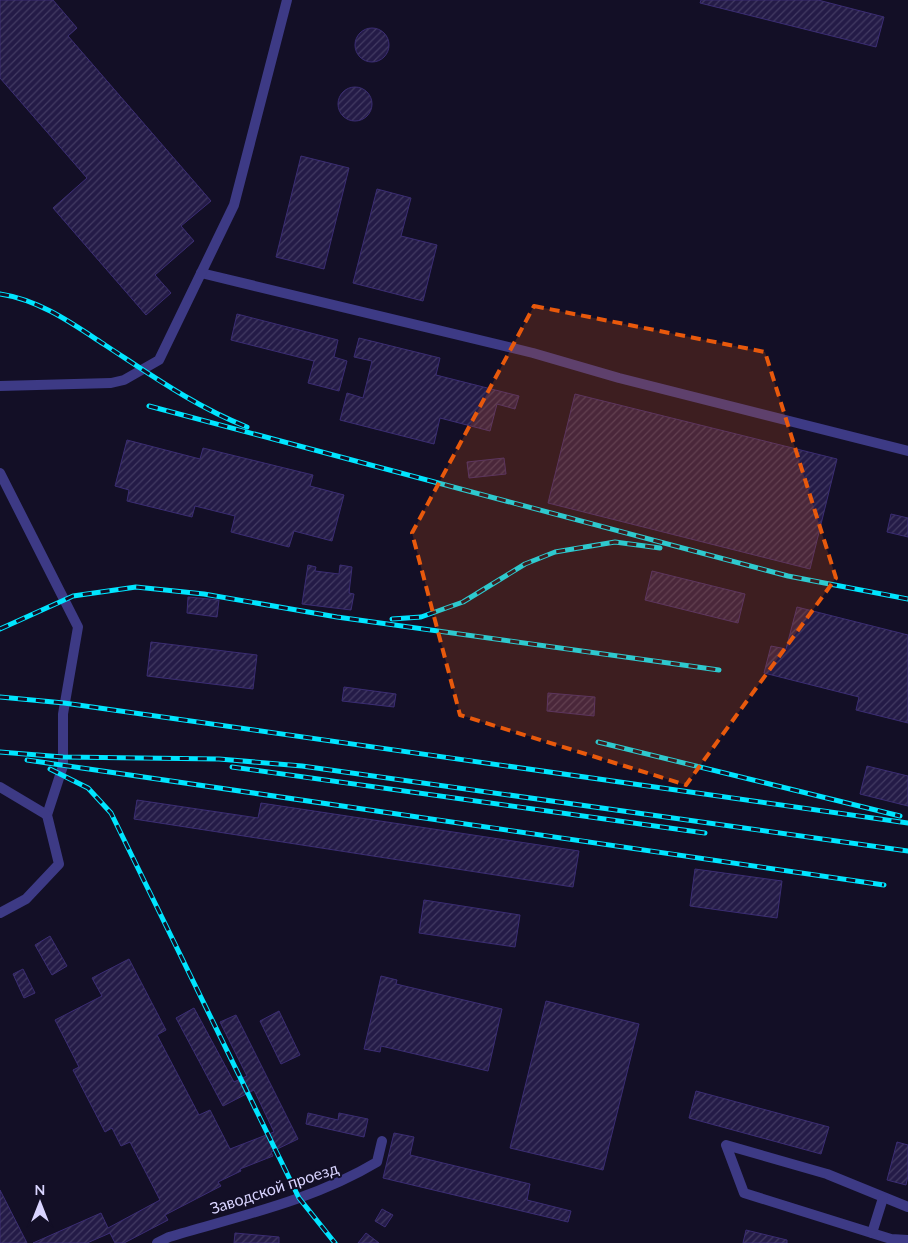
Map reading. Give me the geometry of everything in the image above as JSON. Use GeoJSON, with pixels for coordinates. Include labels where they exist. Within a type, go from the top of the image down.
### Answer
{"type":"FeatureCollection","features":[{"type":"Feature","properties":{"kind":"street"},"geometry":{"type":"LineString","coordinates":[[0,386],[111,383],[124,380],[159,360],[234,205],[287,0]]}},
{"type":"Feature","properties":{"kind":"street"},"geometry":{"type":"LineString","coordinates":[[201,273],[533,353],[619,378],[908,450]]}},
{"type":"Feature","properties":{"kind":"street"},"geometry":{"type":"LineString","coordinates":[[0,473],[78,627],[62,714],[63,766],[48,814],[59,864],[26,900],[0,913]]}},
{"type":"Feature","properties":{"kind":"street"},"geometry":{"type":"LineString","coordinates":[[0,787],[48,814]]}},
{"type":"Feature","properties":{"kind":"street","name":"Заводской проезд"},"geometry":{"type":"LineString","coordinates":[[157,1243],[169,1237],[299,1198],[346,1181],[377,1162],[382,1142]]}},
{"type":"Feature","properties":{"kind":"street"},"geometry":{"type":"LineString","coordinates":[[908,1207],[827,1174],[726,1145],[744,1193],[891,1239],[908,1240]]}},
{"type":"Feature","properties":{"kind":"street"},"geometry":{"type":"LineString","coordinates":[[872,1233],[883,1198]]}},
{"type":"Feature","properties":{"kind":"highlighted area"},"geometry":{"type":"Polygon","coordinates":[[[534,306],[765,352],[836,578],[686,785],[460,715],[412,533],[534,306]]]}},
{"type":"Feature","properties":{"kind":"building"},"geometry":{"type":"Polygon","coordinates":[[[0,0],[53,0],[77,28],[68,36],[211,201],[181,226],[194,241],[155,275],[171,293],[146,315],[53,208],[87,178],[0,78],[0,0]]]}},
{"type":"Feature","properties":{"kind":"building"},"geometry":{"type":"Polygon","coordinates":[[[701,0],[818,0],[884,17],[876,47],[700,3],[701,0]]]}},
{"type":"Feature","properties":{"kind":"building"},"geometry":{"type":"Polygon","coordinates":[[[372,28],[379,29],[384,33],[388,38],[388,52],[384,57],[379,61],[372,62],[365,61],[360,57],[356,52],[355,45],[356,38],[360,33],[365,29],[372,28]]]}},
{"type":"Feature","properties":{"kind":"building"},"geometry":{"type":"Polygon","coordinates":[[[355,87],[362,88],[367,92],[371,97],[371,111],[367,116],[362,120],[355,121],[348,120],[343,116],[339,111],[338,104],[339,97],[343,92],[348,88],[355,87]]]}},
{"type":"Feature","properties":{"kind":"building"},"geometry":{"type":"Polygon","coordinates":[[[301,156],[349,168],[324,269],[276,257],[301,156]]]}},
{"type":"Feature","properties":{"kind":"building"},"geometry":{"type":"Polygon","coordinates":[[[377,189],[411,198],[401,236],[437,245],[423,301],[353,283],[377,189]]]}},
{"type":"Feature","properties":{"kind":"building"},"geometry":{"type":"Polygon","coordinates":[[[237,314],[338,340],[334,357],[347,361],[339,391],[308,383],[314,361],[231,340],[237,314]]]}},
{"type":"Feature","properties":{"kind":"building"},"geometry":{"type":"Polygon","coordinates":[[[359,338],[440,358],[436,375],[519,396],[515,409],[497,404],[490,431],[440,418],[434,444],[340,420],[347,393],[363,398],[372,361],[354,357],[359,338]]]}},
{"type":"Feature","properties":{"kind":"building"},"geometry":{"type":"Polygon","coordinates":[[[575,394],[837,459],[810,569],[548,503],[575,394]]]}},
{"type":"Feature","properties":{"kind":"building"},"geometry":{"type":"Polygon","coordinates":[[[127,440],[200,459],[203,448],[313,475],[310,486],[344,495],[332,541],[294,531],[289,547],[231,532],[235,516],[195,506],[192,517],[127,501],[129,490],[115,486],[127,440]]]}},
{"type":"Feature","properties":{"kind":"building"},"geometry":{"type":"Polygon","coordinates":[[[504,458],[506,474],[469,478],[467,462],[504,458]]]}},
{"type":"Feature","properties":{"kind":"building"},"geometry":{"type":"Polygon","coordinates":[[[891,514],[908,518],[908,537],[887,532],[891,514]]]}},
{"type":"Feature","properties":{"kind":"building"},"geometry":{"type":"Polygon","coordinates":[[[308,565],[316,567],[315,571],[339,574],[340,565],[352,567],[349,593],[354,594],[351,610],[302,604],[308,565]]]}},
{"type":"Feature","properties":{"kind":"building"},"geometry":{"type":"Polygon","coordinates":[[[652,571],[745,594],[738,623],[645,600],[652,571]]]}},
{"type":"Feature","properties":{"kind":"building"},"geometry":{"type":"Polygon","coordinates":[[[188,597],[219,600],[217,617],[187,613],[188,597]]]}},
{"type":"Feature","properties":{"kind":"building"},"geometry":{"type":"Polygon","coordinates":[[[797,607],[908,635],[908,723],[856,710],[859,697],[764,673],[771,646],[786,649],[797,607]]]}},
{"type":"Feature","properties":{"kind":"building"},"geometry":{"type":"Polygon","coordinates":[[[151,642],[257,655],[253,689],[147,676],[151,642]]]}},
{"type":"Feature","properties":{"kind":"building"},"geometry":{"type":"Polygon","coordinates":[[[344,687],[396,694],[394,707],[342,701],[344,687]]]}},
{"type":"Feature","properties":{"kind":"building"},"geometry":{"type":"Polygon","coordinates":[[[548,693],[595,697],[594,716],[547,711],[548,693]]]}},
{"type":"Feature","properties":{"kind":"building"},"geometry":{"type":"Polygon","coordinates":[[[867,766],[908,776],[908,806],[860,794],[867,766]]]}},
{"type":"Feature","properties":{"kind":"building"},"geometry":{"type":"Polygon","coordinates":[[[137,800],[258,818],[261,803],[579,851],[573,887],[134,819],[137,800]]]}},
{"type":"Feature","properties":{"kind":"building"},"geometry":{"type":"Polygon","coordinates":[[[695,869],[782,881],[777,918],[690,906],[695,869]]]}},
{"type":"Feature","properties":{"kind":"building"},"geometry":{"type":"Polygon","coordinates":[[[424,900],[520,915],[515,947],[419,933],[424,900]]]}},
{"type":"Feature","properties":{"kind":"building"},"geometry":{"type":"Polygon","coordinates":[[[50,936],[67,966],[52,975],[35,945],[50,936]]]}},
{"type":"Feature","properties":{"kind":"building"},"geometry":{"type":"Polygon","coordinates":[[[129,959],[166,1030],[157,1035],[199,1115],[210,1110],[230,1149],[274,1132],[254,1090],[223,1106],[176,1018],[194,1008],[234,1082],[247,1076],[220,1022],[236,1015],[298,1139],[271,1152],[273,1156],[240,1169],[241,1171],[218,1182],[221,1186],[165,1215],[168,1220],[124,1243],[115,1243],[110,1233],[87,1243],[33,1243],[101,1213],[108,1228],[160,1200],[130,1142],[121,1146],[112,1128],[105,1132],[73,1070],[79,1067],[55,1020],[102,996],[92,978],[129,959]]]}},
{"type":"Feature","properties":{"kind":"building"},"geometry":{"type":"Polygon","coordinates":[[[23,969],[35,993],[24,998],[13,974],[23,969]]]}},
{"type":"Feature","properties":{"kind":"building"},"geometry":{"type":"Polygon","coordinates":[[[381,976],[397,980],[396,984],[502,1009],[488,1071],[381,1046],[380,1052],[364,1049],[381,976]]]}},
{"type":"Feature","properties":{"kind":"building"},"geometry":{"type":"Polygon","coordinates":[[[546,1001],[639,1024],[603,1170],[510,1148],[546,1001]]]}},
{"type":"Feature","properties":{"kind":"building"},"geometry":{"type":"Polygon","coordinates":[[[279,1011],[300,1055],[281,1064],[260,1021],[279,1011]]]}},
{"type":"Feature","properties":{"kind":"building"},"geometry":{"type":"Polygon","coordinates":[[[696,1091],[829,1127],[821,1154],[689,1118],[696,1091]]]}},
{"type":"Feature","properties":{"kind":"building"},"geometry":{"type":"Polygon","coordinates":[[[308,1113],[338,1120],[339,1113],[368,1119],[364,1137],[306,1124],[308,1113]]]}},
{"type":"Feature","properties":{"kind":"building"},"geometry":{"type":"Polygon","coordinates":[[[394,1133],[414,1137],[410,1155],[530,1184],[527,1200],[571,1211],[568,1222],[383,1178],[394,1133]]]}},
{"type":"Feature","properties":{"kind":"building"},"geometry":{"type":"Polygon","coordinates":[[[897,1142],[908,1145],[908,1176],[906,1185],[887,1180],[897,1142]]]}},
{"type":"Feature","properties":{"kind":"building"},"geometry":{"type":"Polygon","coordinates":[[[0,1190],[27,1243],[0,1243],[0,1190]]]}},
{"type":"Feature","properties":{"kind":"building"},"geometry":{"type":"Polygon","coordinates":[[[382,1209],[393,1215],[385,1227],[375,1221],[382,1209]]]}},
{"type":"Feature","properties":{"kind":"building"},"geometry":{"type":"Polygon","coordinates":[[[746,1230],[787,1240],[787,1243],[743,1243],[746,1230]]]}},
{"type":"Feature","properties":{"kind":"building"},"geometry":{"type":"Polygon","coordinates":[[[235,1233],[279,1237],[279,1243],[234,1243],[235,1233]]]}},
{"type":"Feature","properties":{"kind":"building"},"geometry":{"type":"Polygon","coordinates":[[[366,1233],[379,1243],[358,1243],[366,1233]]]}},
{"type":"Feature","properties":{"kind":"railway"},"geometry":{"type":"LineString","coordinates":[[0,294],[15,297],[56,314],[174,390],[210,410],[247,427]]}},
{"type":"Feature","properties":{"kind":"railway"},"geometry":{"type":"LineString","coordinates":[[149,406],[788,576],[908,599]]}},
{"type":"Feature","properties":{"kind":"railway"},"geometry":{"type":"LineString","coordinates":[[392,619],[421,617],[463,602],[525,564],[555,552],[615,542],[660,548]]}},
{"type":"Feature","properties":{"kind":"railway"},"geometry":{"type":"LineString","coordinates":[[0,629],[73,596],[136,587],[204,594],[337,617],[719,670]]}},
{"type":"Feature","properties":{"kind":"railway"},"geometry":{"type":"LineString","coordinates":[[0,697],[64,703],[908,823]]}},
{"type":"Feature","properties":{"kind":"railway"},"geometry":{"type":"LineString","coordinates":[[598,742],[900,816]]}},
{"type":"Feature","properties":{"kind":"railway"},"geometry":{"type":"LineString","coordinates":[[0,752],[63,757],[219,759],[302,766],[908,851]]}},
{"type":"Feature","properties":{"kind":"railway"},"geometry":{"type":"LineString","coordinates":[[27,760],[884,885]]}},
{"type":"Feature","properties":{"kind":"railway"},"geometry":{"type":"LineString","coordinates":[[232,767],[705,833]]}},
{"type":"Feature","properties":{"kind":"railway"},"geometry":{"type":"LineString","coordinates":[[50,769],[88,788],[111,813],[299,1198],[335,1243]]}}]}
